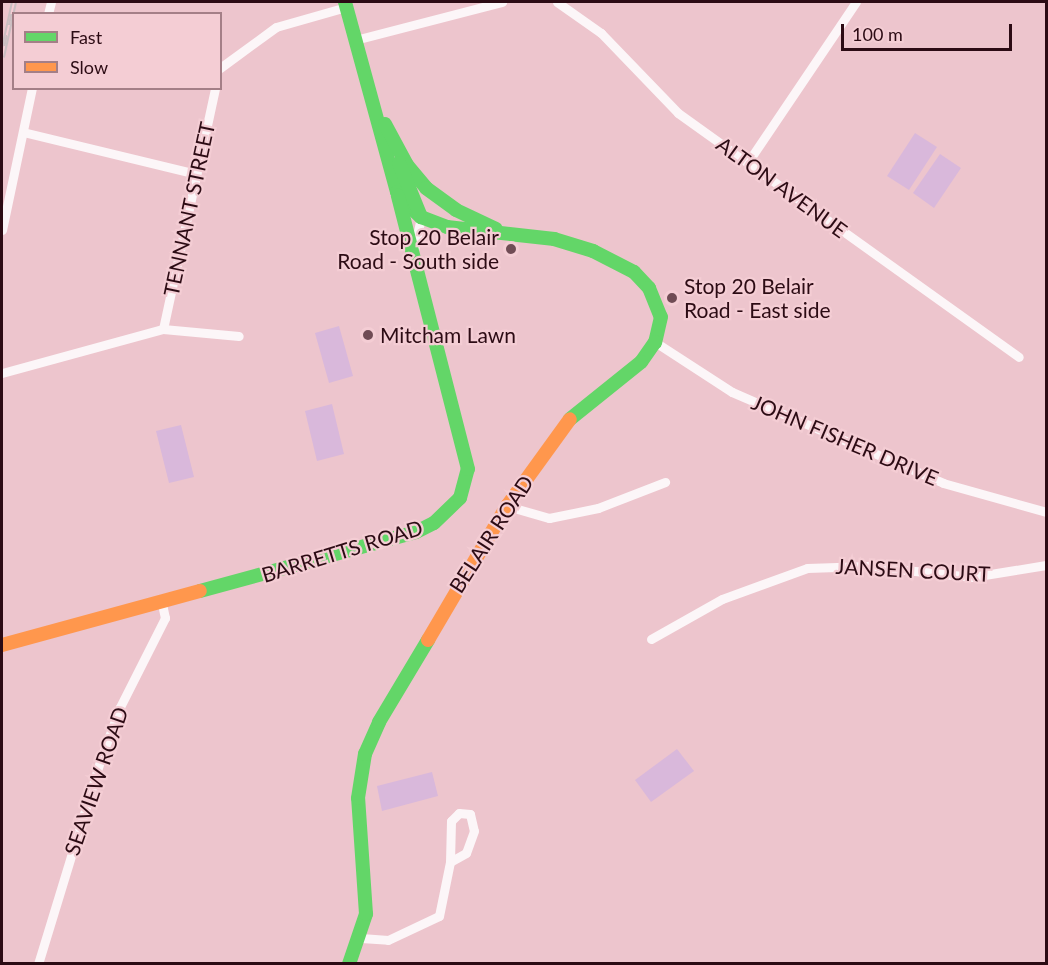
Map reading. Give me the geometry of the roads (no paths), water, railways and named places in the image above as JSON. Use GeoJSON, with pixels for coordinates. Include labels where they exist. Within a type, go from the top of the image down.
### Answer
{"type":"FeatureCollection","features":[{"type":"Feature","properties":{"kind":"main road","name":"BELAIR ROAD"},"geometry":{"type":"LineString","coordinates":[[346,4],[397,192],[421,217],[466,231],[554,239],[593,251],[634,272],[650,288],[660,309],[655,342],[641,362],[567,422],[507,506],[419,651],[365,754],[358,798],[366,914],[361,938],[349,963]]}},
{"type":"Feature","properties":{"kind":"main road","name":"BELAIR ROAD"},"geometry":{"type":"LineString","coordinates":[[371,94],[394,143],[416,178],[456,210],[509,234]]}},
{"type":"Feature","properties":{"kind":"main road"},"geometry":{"type":"LineString","coordinates":[[394,143],[402,176],[416,198],[421,217]]}},
{"type":"Feature","properties":{"kind":"main road","name":"BARRETTS ROAD"},"geometry":{"type":"LineString","coordinates":[[2,645],[162,604],[416,532],[434,523],[460,498],[468,469],[414,250],[397,192]]}},
{"type":"Feature","properties":{"kind":"street"},"geometry":{"type":"LineString","coordinates":[[356,40],[502,2]]}},
{"type":"Feature","properties":{"kind":"street","name":"ALTON AVENUE"},"geometry":{"type":"LineString","coordinates":[[557,2],[601,33],[678,113],[1019,357]]}},
{"type":"Feature","properties":{"kind":"street"},"geometry":{"type":"LineString","coordinates":[[748,162],[856,2]]}},
{"type":"Feature","properties":{"kind":"street"},"geometry":{"type":"LineString","coordinates":[[222,67],[276,27],[346,4]]}},
{"type":"Feature","properties":{"kind":"street"},"geometry":{"type":"LineString","coordinates":[[2,230],[32,90]]}},
{"type":"Feature","properties":{"kind":"street","name":"TENNANT STREET"},"geometry":{"type":"LineString","coordinates":[[163,329],[215,90]]}},
{"type":"Feature","properties":{"kind":"street"},"geometry":{"type":"LineString","coordinates":[[23,132],[196,174]]}},
{"type":"Feature","properties":{"kind":"street","name":"BARRETTS ROAD"},"geometry":{"type":"LineString","coordinates":[[414,250],[421,217]]}},
{"type":"Feature","properties":{"kind":"street"},"geometry":{"type":"LineString","coordinates":[[2,373],[163,329],[239,336]]}},
{"type":"Feature","properties":{"kind":"street","name":"JOHN FISHER DRIVE"},"geometry":{"type":"LineString","coordinates":[[655,342],[753,401],[943,483],[1047,512]]}},
{"type":"Feature","properties":{"kind":"street"},"geometry":{"type":"LineString","coordinates":[[507,506],[549,518],[598,508],[665,482]]}},
{"type":"Feature","properties":{"kind":"street","name":"JANSEN COURT"},"geometry":{"type":"LineString","coordinates":[[651,639],[722,598],[807,568],[867,566],[972,577],[1047,566]]}},
{"type":"Feature","properties":{"kind":"street","name":"SEAVIEW ROAD"},"geometry":{"type":"LineString","coordinates":[[38,963],[101,758],[120,707],[165,618],[162,604]]}},
{"type":"Feature","properties":{"kind":"street"},"geometry":{"type":"LineString","coordinates":[[361,938],[388,940],[439,916],[450,862],[451,821],[459,813],[470,814],[474,831],[466,853],[450,862]]}},
{"type":"Feature","properties":{"kind":"railway"},"geometry":{"type":"LineString","coordinates":[[2,57],[14,2]]}},
{"type":"Feature","properties":{"kind":"place","name":"Stop 20 Belair Road - South side"},"geometry":{"type":"Point","coordinates":[511,249]}},
{"type":"Feature","properties":{"kind":"place","name":"Stop 20 Belair Road - East side"},"geometry":{"type":"Point","coordinates":[672,298]}},
{"type":"Feature","properties":{"kind":"place","name":"Mitcham Lawn"},"geometry":{"type":"Point","coordinates":[368,335]}}]}
